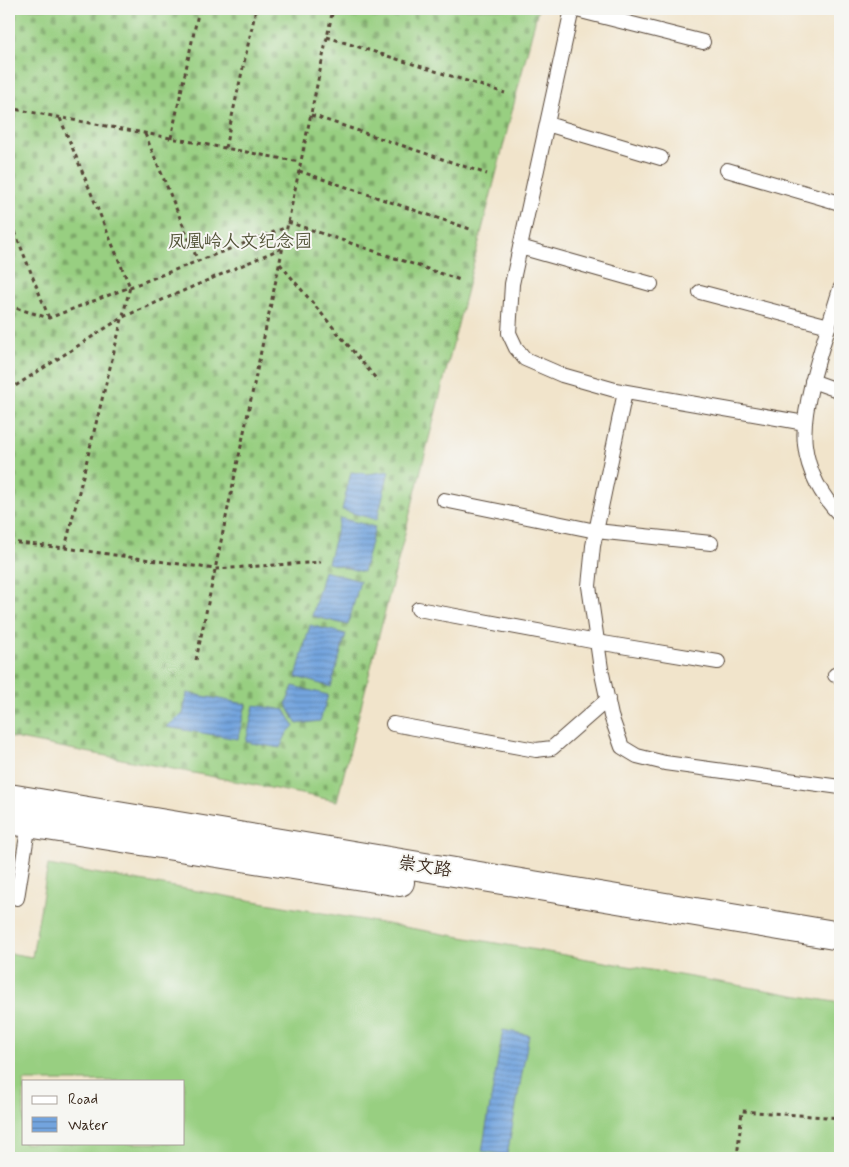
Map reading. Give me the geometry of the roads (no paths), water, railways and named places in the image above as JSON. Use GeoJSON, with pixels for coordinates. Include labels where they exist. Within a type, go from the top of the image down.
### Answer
{"type":"FeatureCollection","features":[{"type":"Feature","properties":{"kind":"street","name":"崇文路"},"geometry":{"type":"LineString","coordinates":[[9,798],[840,936]]}},
{"type":"Feature","properties":{"kind":"street","name":"崇文路"},"geometry":{"type":"LineString","coordinates":[[19,822],[840,953]]}},
{"type":"Feature","properties":{"kind":"lane"},"geometry":{"type":"LineString","coordinates":[[703,42],[572,9],[520,247],[509,312],[509,333],[516,348],[525,358],[562,376],[625,392],[805,423]]}},
{"type":"Feature","properties":{"kind":"lane"},"geometry":{"type":"LineString","coordinates":[[547,124],[661,158]]}},
{"type":"Feature","properties":{"kind":"lane"},"geometry":{"type":"LineString","coordinates":[[727,170],[840,203]]}},
{"type":"Feature","properties":{"kind":"lane"},"geometry":{"type":"LineString","coordinates":[[520,247],[651,284]]}},
{"type":"Feature","properties":{"kind":"lane"},"geometry":{"type":"LineString","coordinates":[[840,289],[812,381],[805,423],[804,444],[808,463],[820,492],[840,516]]}},
{"type":"Feature","properties":{"kind":"lane"},"geometry":{"type":"LineString","coordinates":[[700,292],[829,326]]}},
{"type":"Feature","properties":{"kind":"lane"},"geometry":{"type":"LineString","coordinates":[[812,381],[840,391]]}},
{"type":"Feature","properties":{"kind":"lane"},"geometry":{"type":"LineString","coordinates":[[625,392],[596,531],[590,586],[597,642],[608,699],[622,747],[637,756],[665,763],[840,787]]}},
{"type":"Feature","properties":{"kind":"lane"},"geometry":{"type":"LineString","coordinates":[[444,500],[596,531],[711,543]]}},
{"type":"Feature","properties":{"kind":"lane"},"geometry":{"type":"LineString","coordinates":[[418,609],[718,662]]}},
{"type":"Feature","properties":{"kind":"lane"},"geometry":{"type":"LineString","coordinates":[[393,724],[536,750],[552,748],[608,699]]}},
{"type":"Feature","properties":{"kind":"lane"},"geometry":{"type":"LineString","coordinates":[[17,898],[19,822]]}},
{"type":"Feature","properties":{"kind":"water"},"geometry":{"type":"Polygon","coordinates":[[[389,471],[377,520],[342,510],[351,472],[368,474],[389,471]]]}},
{"type":"Feature","properties":{"kind":"water"},"geometry":{"type":"Polygon","coordinates":[[[340,518],[375,527],[363,572],[328,563],[340,518]]]}},
{"type":"Feature","properties":{"kind":"water"},"geometry":{"type":"Polygon","coordinates":[[[324,571],[360,581],[348,625],[312,616],[324,571]]]}},
{"type":"Feature","properties":{"kind":"water"},"geometry":{"type":"Polygon","coordinates":[[[310,625],[346,634],[331,687],[296,677],[310,625]]]}},
{"type":"Feature","properties":{"kind":"water"},"geometry":{"type":"Polygon","coordinates":[[[293,686],[328,695],[320,721],[297,724],[286,704],[293,686]]]}},
{"type":"Feature","properties":{"kind":"water"},"geometry":{"type":"Polygon","coordinates":[[[187,693],[246,704],[238,739],[166,727],[183,714],[187,693]]]}},
{"type":"Feature","properties":{"kind":"water"},"geometry":{"type":"Polygon","coordinates":[[[254,705],[285,710],[294,726],[287,733],[280,748],[246,742],[254,705]]]}},
{"type":"Feature","properties":{"kind":"water"},"geometry":{"type":"Polygon","coordinates":[[[503,1030],[529,1035],[507,1155],[482,1151],[503,1030]]]}},
{"type":"Feature","properties":{"kind":"park label","name":"凤凰岭人文纪念园"},"geometry":{"type":"Point","coordinates":[240,242]}}]}
